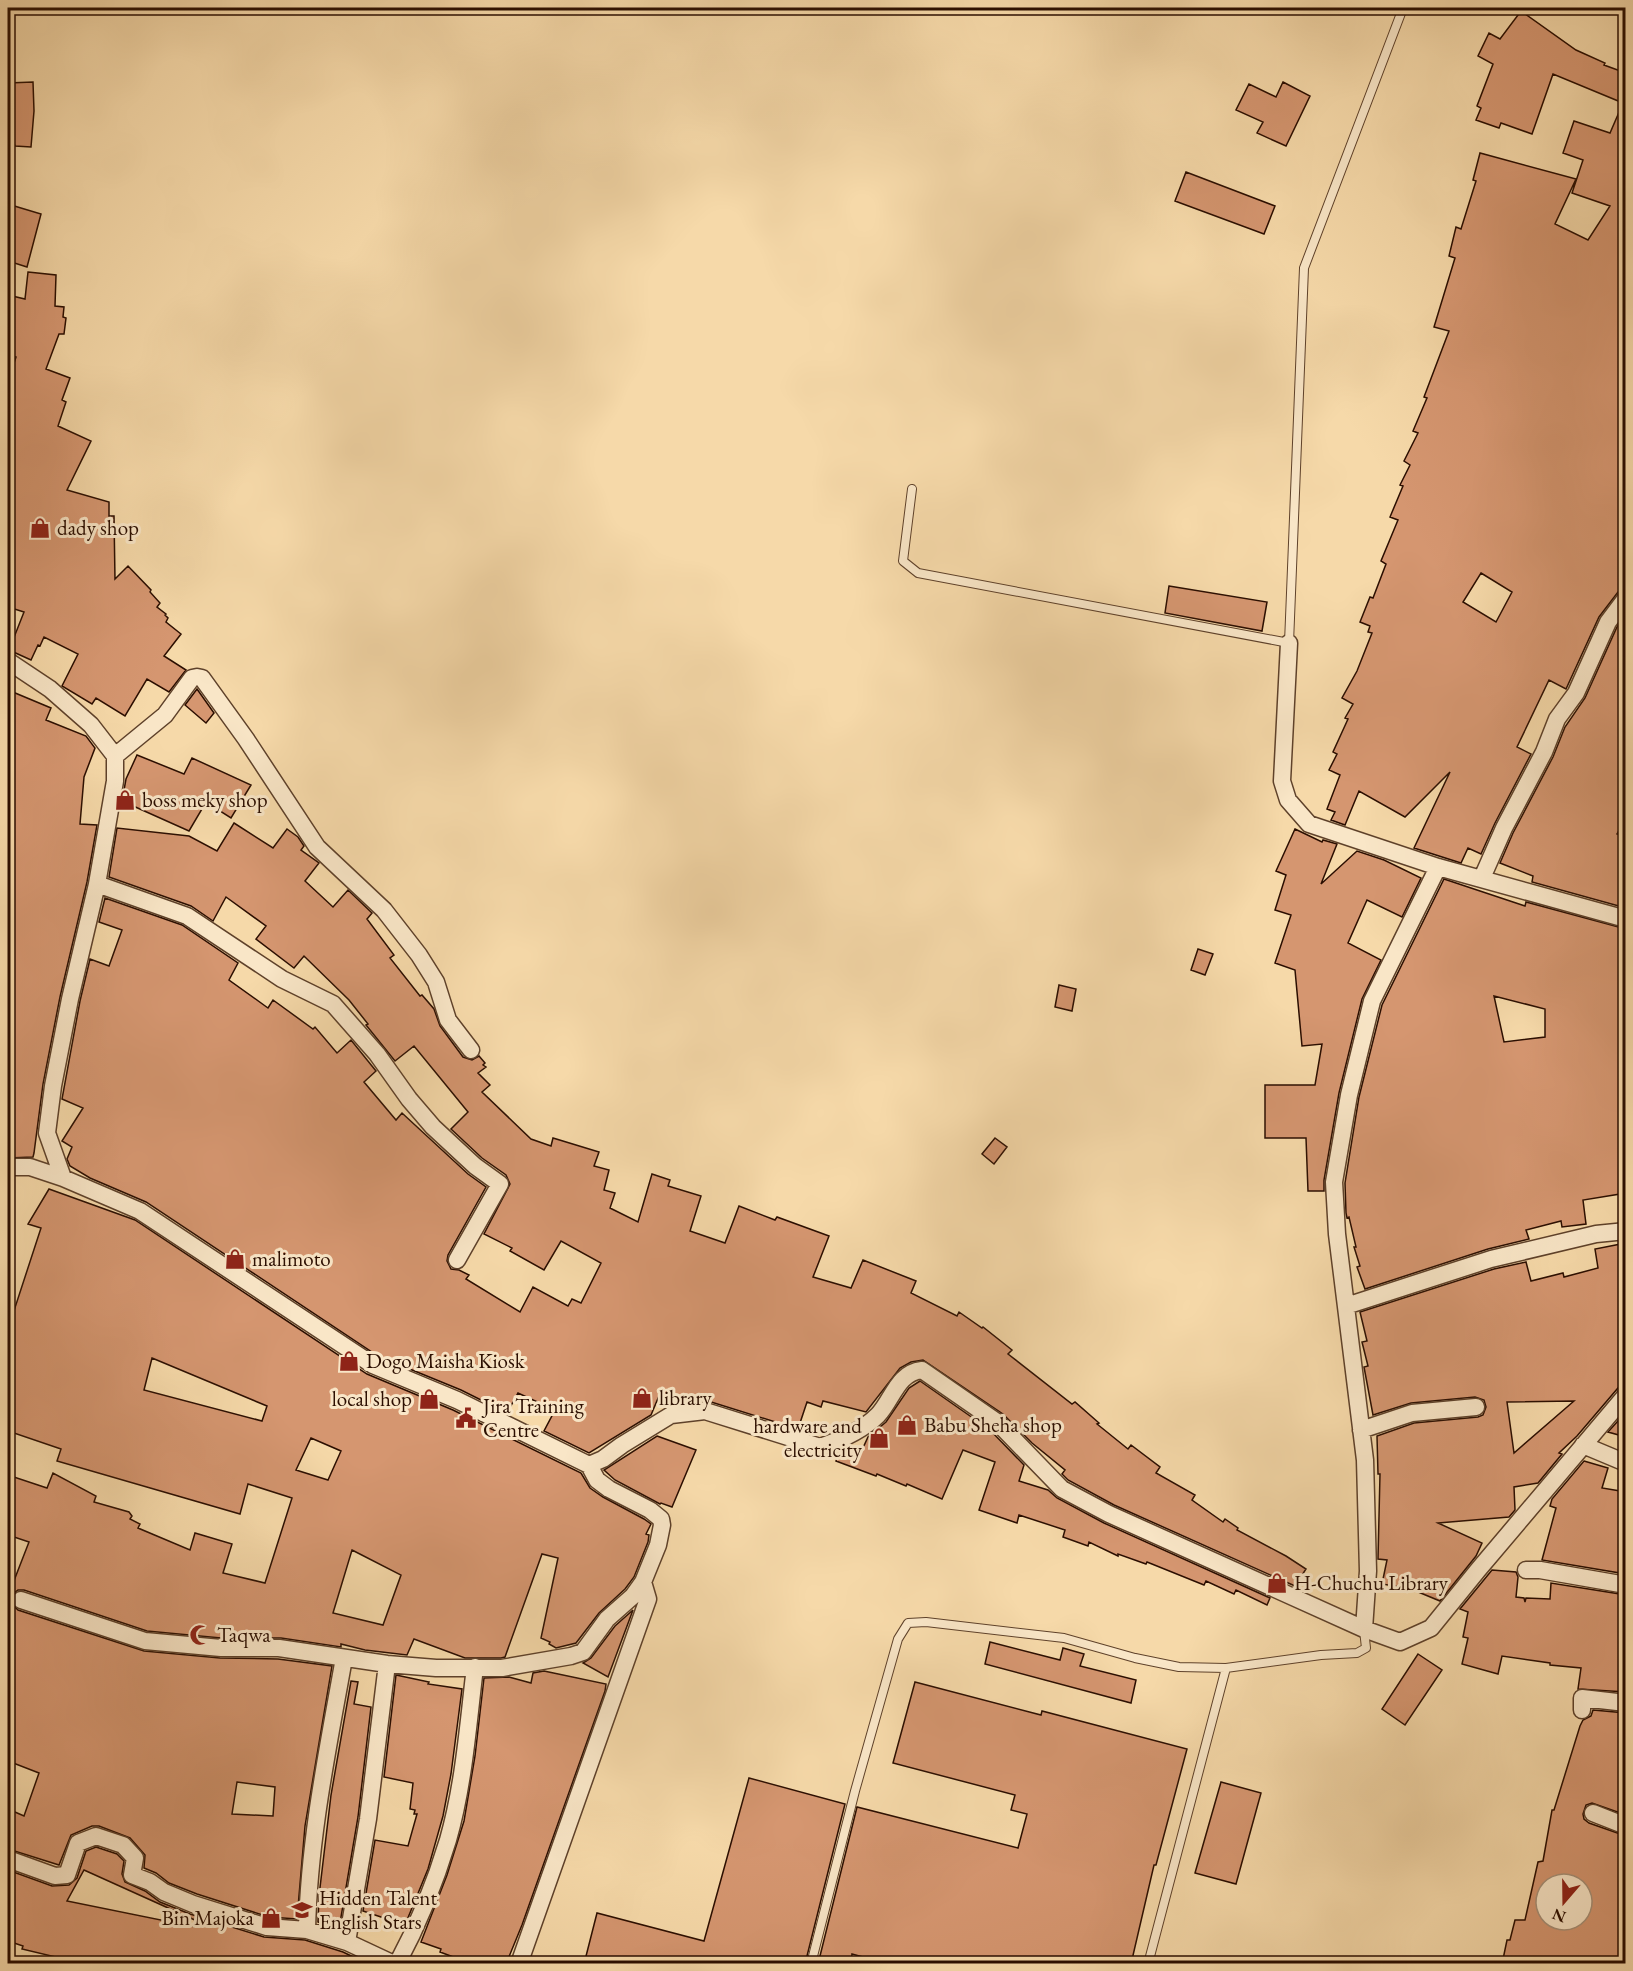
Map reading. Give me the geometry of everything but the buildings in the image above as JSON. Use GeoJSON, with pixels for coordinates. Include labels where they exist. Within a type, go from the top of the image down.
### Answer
{"type":"FeatureCollection","features":[{"type":"Feature","properties":{"kind":"street"},"geometry":{"type":"LineString","coordinates":[[1482,878],[1504,828],[1544,752],[1557,719],[1576,693],[1608,622],[1626,598]]}},
{"type":"Feature","properties":{"kind":"street"},"geometry":{"type":"LineString","coordinates":[[1289,643],[1282,781],[1288,800],[1309,824],[1438,867],[1626,919]]}},
{"type":"Feature","properties":{"kind":"street"},"geometry":{"type":"LineString","coordinates":[[8,661],[50,689],[83,718],[115,756],[115,781],[97,884],[70,999],[53,1086],[47,1133],[63,1178]]}},
{"type":"Feature","properties":{"kind":"street"},"geometry":{"type":"LineString","coordinates":[[115,756],[165,715],[192,678],[197,676],[202,678],[246,739],[317,847],[384,910],[419,955],[436,982],[448,1020],[471,1050]]}},
{"type":"Feature","properties":{"kind":"street"},"geometry":{"type":"LineString","coordinates":[[1364,1629],[1368,1571],[1365,1460],[1337,1234],[1334,1182],[1349,1095],[1372,1001],[1438,867]]}},
{"type":"Feature","properties":{"kind":"street"},"geometry":{"type":"LineString","coordinates":[[97,884],[187,916],[282,979],[333,1004],[377,1054],[409,1099],[433,1126],[476,1166],[500,1184],[457,1260]]}},
{"type":"Feature","properties":{"kind":"street"},"geometry":{"type":"LineString","coordinates":[[8,1170],[12,1167],[30,1167],[63,1178],[140,1211],[373,1365],[458,1400],[589,1465],[597,1480],[650,1510],[661,1520],[662,1524],[643,1582],[633,1596],[607,1618],[583,1652],[551,1661],[502,1668],[436,1668],[387,1664],[279,1648],[221,1648],[145,1641],[21,1600]]}},
{"type":"Feature","properties":{"kind":"street"},"geometry":{"type":"LineString","coordinates":[[1346,1306],[1491,1259],[1584,1237],[1626,1231]]}},
{"type":"Feature","properties":{"kind":"street"},"geometry":{"type":"LineString","coordinates":[[589,1465],[603,1459],[671,1415],[705,1411],[820,1447],[858,1431],[878,1415],[903,1378],[911,1371],[922,1370],[997,1422],[1062,1489],[1109,1514],[1364,1629],[1401,1642],[1431,1628],[1626,1395]]}},
{"type":"Feature","properties":{"kind":"street"},"geometry":{"type":"LineString","coordinates":[[1361,1430],[1412,1413],[1476,1407]]}},
{"type":"Feature","properties":{"kind":"street"},"geometry":{"type":"LineString","coordinates":[[1583,1445],[1626,1463]]}},
{"type":"Feature","properties":{"kind":"street"},"geometry":{"type":"LineString","coordinates":[[1526,1570],[1540,1570],[1626,1584]]}},
{"type":"Feature","properties":{"kind":"street"},"geometry":{"type":"LineString","coordinates":[[519,1964],[648,1599],[643,1582]]}},
{"type":"Feature","properties":{"kind":"street"},"geometry":{"type":"LineString","coordinates":[[307,1930],[309,1881],[317,1814],[344,1658]]}},
{"type":"Feature","properties":{"kind":"street"},"geometry":{"type":"LineString","coordinates":[[347,1942],[368,1819],[387,1664]]}},
{"type":"Feature","properties":{"kind":"street"},"geometry":{"type":"LineString","coordinates":[[8,1859],[55,1876],[67,1875],[78,1844],[96,1836],[123,1845],[135,1858],[132,1875],[150,1882],[164,1892],[193,1904],[267,1927],[307,1930],[347,1942],[376,1959],[395,1964],[416,1927],[448,1840],[463,1765],[475,1667]]}},
{"type":"Feature","properties":{"kind":"street"},"geometry":{"type":"LineString","coordinates":[[1582,1710],[1582,1698],[1626,1703]]}},
{"type":"Feature","properties":{"kind":"street"},"geometry":{"type":"LineString","coordinates":[[1593,1813],[1626,1826]]}},
{"type":"Feature","properties":{"kind":"lane"},"geometry":{"type":"LineString","coordinates":[[912,489],[903,561],[918,573],[1289,643],[1304,268],[1403,8]]}},
{"type":"Feature","properties":{"kind":"lane"},"geometry":{"type":"LineString","coordinates":[[811,1964],[855,1791],[898,1640],[908,1623],[926,1622],[1065,1638],[1135,1658],[1179,1667],[1226,1668],[1321,1655],[1357,1653],[1366,1648],[1364,1629]]}},
{"type":"Feature","properties":{"kind":"lane"},"geometry":{"type":"LineString","coordinates":[[1148,1964],[1226,1668]]}},
{"type":"Feature","properties":{"kind":"place","name":"dady shop"},"geometry":{"type":"Point","coordinates":[40,528]}},
{"type":"Feature","properties":{"kind":"place","name":"boss meky shop"},"geometry":{"type":"Point","coordinates":[125,800]}},
{"type":"Feature","properties":{"kind":"place","name":"malimoto"},"geometry":{"type":"Point","coordinates":[235,1259]}},
{"type":"Feature","properties":{"kind":"place","name":"Dogo Maisha Kiosk"},"geometry":{"type":"Point","coordinates":[349,1361]}},
{"type":"Feature","properties":{"kind":"place","name":"library"},"geometry":{"type":"Point","coordinates":[642,1398]}},
{"type":"Feature","properties":{"kind":"place","name":"local shop"},"geometry":{"type":"Point","coordinates":[429,1399]}},
{"type":"Feature","properties":{"kind":"place","name":"Jira Training Centre"},"geometry":{"type":"Point","coordinates":[466,1418]}},
{"type":"Feature","properties":{"kind":"place","name":"Babu Sheha shop"},"geometry":{"type":"Point","coordinates":[907,1425]}},
{"type":"Feature","properties":{"kind":"place","name":"hardware and electricity"},"geometry":{"type":"Point","coordinates":[879,1438]}},
{"type":"Feature","properties":{"kind":"place","name":"H-Chuchu Library"},"geometry":{"type":"Point","coordinates":[1277,1583]}},
{"type":"Feature","properties":{"kind":"place","name":"Taqwa"},"geometry":{"type":"Point","coordinates":[200,1635]}},
{"type":"Feature","properties":{"kind":"place","name":"Hidden Talent English Stars"},"geometry":{"type":"Point","coordinates":[302,1910]}},
{"type":"Feature","properties":{"kind":"place","name":"Bin Majoka"},"geometry":{"type":"Point","coordinates":[271,1918]}}]}
